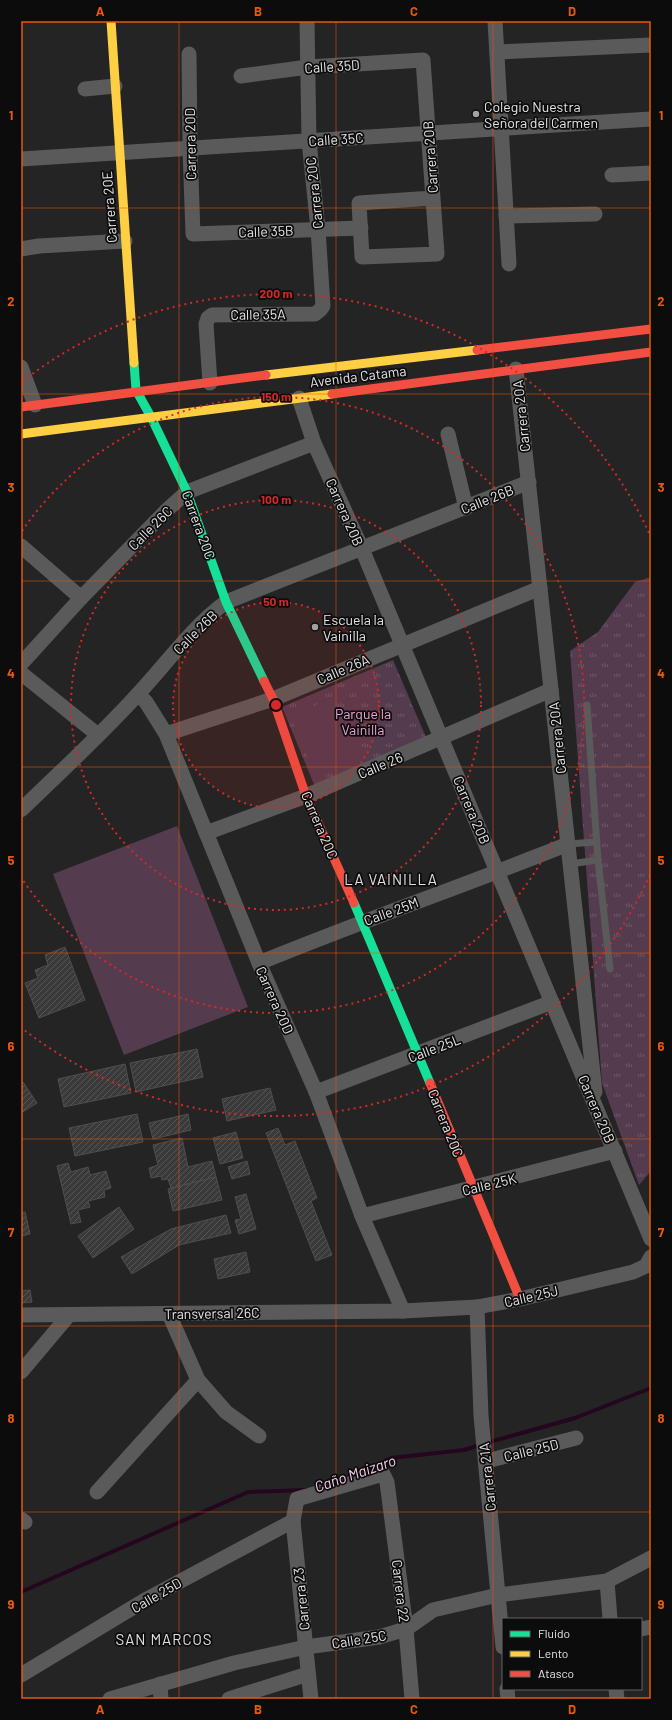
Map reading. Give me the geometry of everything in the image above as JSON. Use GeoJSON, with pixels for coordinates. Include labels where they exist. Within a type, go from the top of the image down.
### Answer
{"type":"FeatureCollection","features":[{"type":"Feature","properties":{"kind":"street","name":"Carrera 20E"},"geometry":{"type":"LineString","coordinates":[[111,21],[136,390]]}},
{"type":"Feature","properties":{"kind":"street","name":"Carrera 20C"},"geometry":{"type":"LineString","coordinates":[[307,21],[309,141],[318,230],[322,306],[315,314]]}},
{"type":"Feature","properties":{"kind":"street"},"geometry":{"type":"LineString","coordinates":[[495,21],[509,264]]}},
{"type":"Feature","properties":{"kind":"street"},"geometry":{"type":"LineString","coordinates":[[497,52],[651,45]]}},
{"type":"Feature","properties":{"kind":"street","name":"Carrera 20D"},"geometry":{"type":"LineString","coordinates":[[188,54],[193,234]]}},
{"type":"Feature","properties":{"kind":"street","name":"Calle 35D"},"geometry":{"type":"LineString","coordinates":[[241,76],[308,67],[423,60]]}},
{"type":"Feature","properties":{"kind":"street","name":"Carrera 20B"},"geometry":{"type":"LineString","coordinates":[[361,228],[362,256],[437,254],[423,60]]}},
{"type":"Feature","properties":{"kind":"street"},"geometry":{"type":"LineString","coordinates":[[85,89],[115,86]]}},
{"type":"Feature","properties":{"kind":"street","name":"Calle 35C"},"geometry":{"type":"LineString","coordinates":[[21,159],[651,119]]}},
{"type":"Feature","properties":{"kind":"street"},"geometry":{"type":"LineString","coordinates":[[612,175],[651,173]]}},
{"type":"Feature","properties":{"kind":"street"},"geometry":{"type":"LineString","coordinates":[[361,228],[359,203],[433,198]]}},
{"type":"Feature","properties":{"kind":"street"},"geometry":{"type":"LineString","coordinates":[[506,216],[595,214]]}},
{"type":"Feature","properties":{"kind":"street","name":"Calle 35B"},"geometry":{"type":"LineString","coordinates":[[193,234],[361,228]]}},
{"type":"Feature","properties":{"kind":"street"},"geometry":{"type":"LineString","coordinates":[[21,249],[39,246],[125,241]]}},
{"type":"Feature","properties":{"kind":"street","name":"Calle 35A"},"geometry":{"type":"LineString","coordinates":[[210,383],[206,324],[208,318],[212,315],[315,314]]}},
{"type":"Feature","properties":{"kind":"street","name":"Avenida Catama"},"geometry":{"type":"LineString","coordinates":[[28,406],[136,390],[210,383],[651,329]]}},
{"type":"Feature","properties":{"kind":"street","name":"Avenida Catama"},"geometry":{"type":"LineString","coordinates":[[21,434],[651,352]]}},
{"type":"Feature","properties":{"kind":"street"},"geometry":{"type":"LineString","coordinates":[[21,367],[28,406]]}},
{"type":"Feature","properties":{"kind":"street","name":"Carrera 20A"},"geometry":{"type":"LineString","coordinates":[[516,369],[597,1108]]}},
{"type":"Feature","properties":{"kind":"street","name":"Carrera 20C"},"geometry":{"type":"LineString","coordinates":[[136,390],[188,492],[226,602],[273,699],[306,796],[362,921],[472,1188],[520,1299]]}},
{"type":"Feature","properties":{"kind":"street","name":"Carrera 20B"},"geometry":{"type":"LineString","coordinates":[[298,398],[314,443],[362,549],[615,1151],[648,1219]]}},
{"type":"Feature","properties":{"kind":"street"},"geometry":{"type":"LineString","coordinates":[[448,434],[466,508]]}},
{"type":"Feature","properties":{"kind":"street","name":"Calle 26C"},"geometry":{"type":"LineString","coordinates":[[21,664],[81,598],[168,508],[188,492],[314,443]]}},
{"type":"Feature","properties":{"kind":"street","name":"Calle 26B"},"geometry":{"type":"LineString","coordinates":[[21,810],[138,694],[179,646],[208,616],[226,602],[529,482]]}},
{"type":"Feature","properties":{"kind":"street"},"geometry":{"type":"LineString","coordinates":[[21,546],[81,598]]}},
{"type":"Feature","properties":{"kind":"street","name":"Calle 26A"},"geometry":{"type":"LineString","coordinates":[[166,734],[273,699],[540,588]]}},
{"type":"Feature","properties":{"kind":"street"},"geometry":{"type":"LineString","coordinates":[[21,673],[98,735]]}},
{"type":"Feature","properties":{"kind":"street","name":"Calle 26"},"geometry":{"type":"LineString","coordinates":[[206,833],[306,796],[551,690]]}},
{"type":"Feature","properties":{"kind":"street","name":"Carrera 20D"},"geometry":{"type":"LineString","coordinates":[[138,694],[146,702],[166,734],[259,962],[316,1092],[362,1216],[403,1311]]}},
{"type":"Feature","properties":{"kind":"street","name":"Calle 25M"},"geometry":{"type":"LineString","coordinates":[[259,962],[362,921],[498,872],[568,844]]}},
{"type":"Feature","properties":{"kind":"street","name":"Calle 25L"},"geometry":{"type":"LineString","coordinates":[[316,1092],[552,1002]]}},
{"type":"Feature","properties":{"kind":"street","name":"Calle 25K"},"geometry":{"type":"LineString","coordinates":[[362,1216],[615,1151]]}},
{"type":"Feature","properties":{"kind":"street"},"geometry":{"type":"LineString","coordinates":[[648,1219],[651,1239]]}},
{"type":"Feature","properties":{"kind":"street","name":"Calle 25J"},"geometry":{"type":"LineString","coordinates":[[403,1311],[477,1307],[520,1299],[621,1275],[649,1264]]}},
{"type":"Feature","properties":{"kind":"street","name":"Carrera 21A"},"geometry":{"type":"LineString","coordinates":[[477,1307],[481,1416],[502,1637]]}},
{"type":"Feature","properties":{"kind":"street","name":"Transversal 26C"},"geometry":{"type":"LineString","coordinates":[[21,1315],[403,1311]]}},
{"type":"Feature","properties":{"kind":"street"},"geometry":{"type":"LineString","coordinates":[[169,1314],[198,1380],[226,1412],[259,1436]]}},
{"type":"Feature","properties":{"kind":"street"},"geometry":{"type":"LineString","coordinates":[[21,1372],[69,1315]]}},
{"type":"Feature","properties":{"kind":"street"},"geometry":{"type":"LineString","coordinates":[[97,1492],[198,1380]]}},
{"type":"Feature","properties":{"kind":"street","name":"Calle 25D"},"geometry":{"type":"LineString","coordinates":[[486,1456],[576,1438]]}},
{"type":"Feature","properties":{"kind":"street","name":"Carrera 23"},"geometry":{"type":"LineString","coordinates":[[311,1699],[293,1521],[297,1499],[383,1474],[387,1482]]}},
{"type":"Feature","properties":{"kind":"street","name":"Carrera 22"},"geometry":{"type":"LineString","coordinates":[[387,1482],[406,1629],[412,1699]]}},
{"type":"Feature","properties":{"kind":"street","name":"Calle 25D"},"geometry":{"type":"LineString","coordinates":[[21,1675],[147,1599],[293,1521]]}},
{"type":"Feature","properties":{"kind":"street","name":"Calle 25C"},"geometry":{"type":"LineString","coordinates":[[110,1699],[234,1664],[306,1647],[379,1638],[406,1629],[433,1610],[498,1595],[606,1581],[651,1558]]}},
{"type":"Feature","properties":{"kind":"street"},"geometry":{"type":"LineString","coordinates":[[606,1581],[610,1618]]}},
{"type":"Feature","properties":{"kind":"street"},"geometry":{"type":"LineString","coordinates":[[229,1699],[308,1674]]}},
{"type":"Feature","properties":{"kind":"street"},"geometry":{"type":"LineString","coordinates":[[160,1684],[161,1699]]}},
{"type":"Feature","properties":{"kind":"lane"},"geometry":{"type":"LineString","coordinates":[[587,705],[596,842],[610,969]]}},
{"type":"Feature","properties":{"kind":"lane"},"geometry":{"type":"LineString","coordinates":[[568,844],[596,842]]}},
{"type":"Feature","properties":{"kind":"lane"},"geometry":{"type":"LineString","coordinates":[[570,864],[598,860]]}},
{"type":"Feature","properties":{"kind":"green space"},"geometry":{"type":"Polygon","coordinates":[[[651,577],[651,1171],[639,1185],[602,1083],[570,651],[598,632],[635,582],[651,577]]]}},
{"type":"Feature","properties":{"kind":"green space","name":"Parque la Vainilla"},"geometry":{"type":"Polygon","coordinates":[[[393,660],[428,742],[316,789],[282,707],[393,660]]]}},
{"type":"Feature","properties":{"kind":"green space"},"geometry":{"type":"Polygon","coordinates":[[[333,698],[360,760],[317,779],[290,716],[333,698]]]}},
{"type":"Feature","properties":{"kind":"green space"},"geometry":{"type":"Polygon","coordinates":[[[177,826],[248,1007],[124,1055],[53,874],[177,826]]]}},
{"type":"Feature","properties":{"kind":"building"},"geometry":{"type":"Polygon","coordinates":[[[65,947],[85,1000],[39,1018],[25,983],[38,978],[35,970],[48,965],[45,955],[65,947]]]}},
{"type":"Feature","properties":{"kind":"building"},"geometry":{"type":"Polygon","coordinates":[[[197,1049],[203,1077],[136,1092],[130,1063],[197,1049]]]}},
{"type":"Feature","properties":{"kind":"building"},"geometry":{"type":"Polygon","coordinates":[[[125,1064],[131,1093],[64,1107],[58,1079],[125,1064]]]}},
{"type":"Feature","properties":{"kind":"building"},"geometry":{"type":"Polygon","coordinates":[[[23,1082],[37,1103],[21,1113],[21,1083],[23,1082]]]}},
{"type":"Feature","properties":{"kind":"building"},"geometry":{"type":"Polygon","coordinates":[[[270,1088],[276,1110],[227,1121],[222,1099],[270,1088]]]}},
{"type":"Feature","properties":{"kind":"building"},"geometry":{"type":"Polygon","coordinates":[[[137,1114],[143,1142],[75,1156],[69,1128],[137,1114]]]}},
{"type":"Feature","properties":{"kind":"building"},"geometry":{"type":"Polygon","coordinates":[[[188,1114],[191,1130],[153,1139],[149,1123],[188,1114]]]}},
{"type":"Feature","properties":{"kind":"building"},"geometry":{"type":"Polygon","coordinates":[[[278,1128],[285,1145],[295,1141],[317,1198],[311,1201],[332,1255],[316,1261],[266,1133],[278,1128]]]}},
{"type":"Feature","properties":{"kind":"building"},"geometry":{"type":"Polygon","coordinates":[[[236,1132],[243,1158],[220,1164],[213,1138],[236,1132]]]}},
{"type":"Feature","properties":{"kind":"building"},"geometry":{"type":"Polygon","coordinates":[[[182,1138],[188,1167],[212,1161],[216,1177],[171,1188],[168,1179],[162,1180],[161,1176],[151,1178],[149,1168],[158,1165],[153,1145],[182,1138]]]}},
{"type":"Feature","properties":{"kind":"building"},"geometry":{"type":"Polygon","coordinates":[[[247,1161],[250,1174],[232,1179],[228,1167],[247,1161]]]}},
{"type":"Feature","properties":{"kind":"building"},"geometry":{"type":"Polygon","coordinates":[[[68,1163],[71,1172],[88,1167],[90,1175],[106,1171],[111,1188],[104,1190],[105,1197],[88,1201],[90,1207],[78,1210],[81,1222],[71,1224],[57,1166],[68,1163]]]}},
{"type":"Feature","properties":{"kind":"building"},"geometry":{"type":"Polygon","coordinates":[[[216,1177],[222,1200],[173,1211],[168,1189],[216,1177]]]}},
{"type":"Feature","properties":{"kind":"building"},"geometry":{"type":"Polygon","coordinates":[[[246,1194],[256,1229],[239,1234],[235,1220],[241,1219],[235,1197],[246,1194]]]}},
{"type":"Feature","properties":{"kind":"building"},"geometry":{"type":"Polygon","coordinates":[[[119,1207],[134,1229],[93,1258],[78,1236],[119,1207]]]}},
{"type":"Feature","properties":{"kind":"building"},"geometry":{"type":"Polygon","coordinates":[[[25,1212],[30,1234],[21,1236],[21,1213],[25,1212]]]}},
{"type":"Feature","properties":{"kind":"building"},"geometry":{"type":"Polygon","coordinates":[[[226,1215],[231,1233],[179,1245],[132,1274],[121,1257],[171,1229],[226,1215]]]}},
{"type":"Feature","properties":{"kind":"building"},"geometry":{"type":"Polygon","coordinates":[[[246,1252],[250,1272],[218,1279],[214,1259],[246,1252]]]}},
{"type":"Feature","properties":{"kind":"building"},"geometry":{"type":"Polygon","coordinates":[[[30,1290],[32,1302],[21,1303],[21,1291],[30,1290]]]}},
{"type":"Feature","properties":{"kind":"waterway","name":"Caño Maizaro"},"geometry":{"type":"LineString","coordinates":[[486,1443],[575,1418],[651,1388]]}},
{"type":"Feature","properties":{"kind":"waterway","name":"Caño Maizaro"},"geometry":{"type":"LineString","coordinates":[[348,1477],[373,1468],[391,1458],[464,1450],[480,1445]]}},
{"type":"Feature","properties":{"kind":"waterway","name":"Caño Maizaro"},"geometry":{"type":"LineString","coordinates":[[21,1592],[248,1492],[307,1490]]}},
{"type":"Feature","properties":{"kind":"traffic: fast"},"geometry":{"type":"LineString","coordinates":[[134,363],[136,390],[151,417],[187,492],[226,602],[264,681]]}},
{"type":"Feature","properties":{"kind":"traffic: fast"},"geometry":{"type":"LineString","coordinates":[[354,903],[430,1083]]}},
{"type":"Feature","properties":{"kind":"traffic: slow"},"geometry":{"type":"LineString","coordinates":[[111,21],[134,363]]}},
{"type":"Feature","properties":{"kind":"traffic: slow"},"geometry":{"type":"LineString","coordinates":[[266,375],[477,350]]}},
{"type":"Feature","properties":{"kind":"traffic: slow"},"geometry":{"type":"LineString","coordinates":[[21,434],[332,394]]}},
{"type":"Feature","properties":{"kind":"traffic: jam"},"geometry":{"type":"LineString","coordinates":[[477,350],[651,329]]}},
{"type":"Feature","properties":{"kind":"traffic: jam"},"geometry":{"type":"LineString","coordinates":[[332,394],[651,352]]}},
{"type":"Feature","properties":{"kind":"traffic: jam"},"geometry":{"type":"LineString","coordinates":[[21,407],[266,375]]}},
{"type":"Feature","properties":{"kind":"traffic: jam"},"geometry":{"type":"LineString","coordinates":[[264,681],[273,699],[306,796],[354,903]]}},
{"type":"Feature","properties":{"kind":"traffic: jam"},"geometry":{"type":"LineString","coordinates":[[430,1083],[520,1299]]}},
{"type":"Feature","properties":{"kind":"place","name":"Colegio Nuestra Señora del Carmen"},"geometry":{"type":"Point","coordinates":[476,114]}},
{"type":"Feature","properties":{"kind":"place","name":"Escuela la Vainilla"},"geometry":{"type":"Point","coordinates":[315,627]}},
{"type":"Feature","properties":{"kind":"district","name":"LA VAINILLA"},"geometry":{"type":"Point","coordinates":[391,879]}},
{"type":"Feature","properties":{"kind":"district","name":"SAN MARCOS"},"geometry":{"type":"Point","coordinates":[164,1639]}}]}
